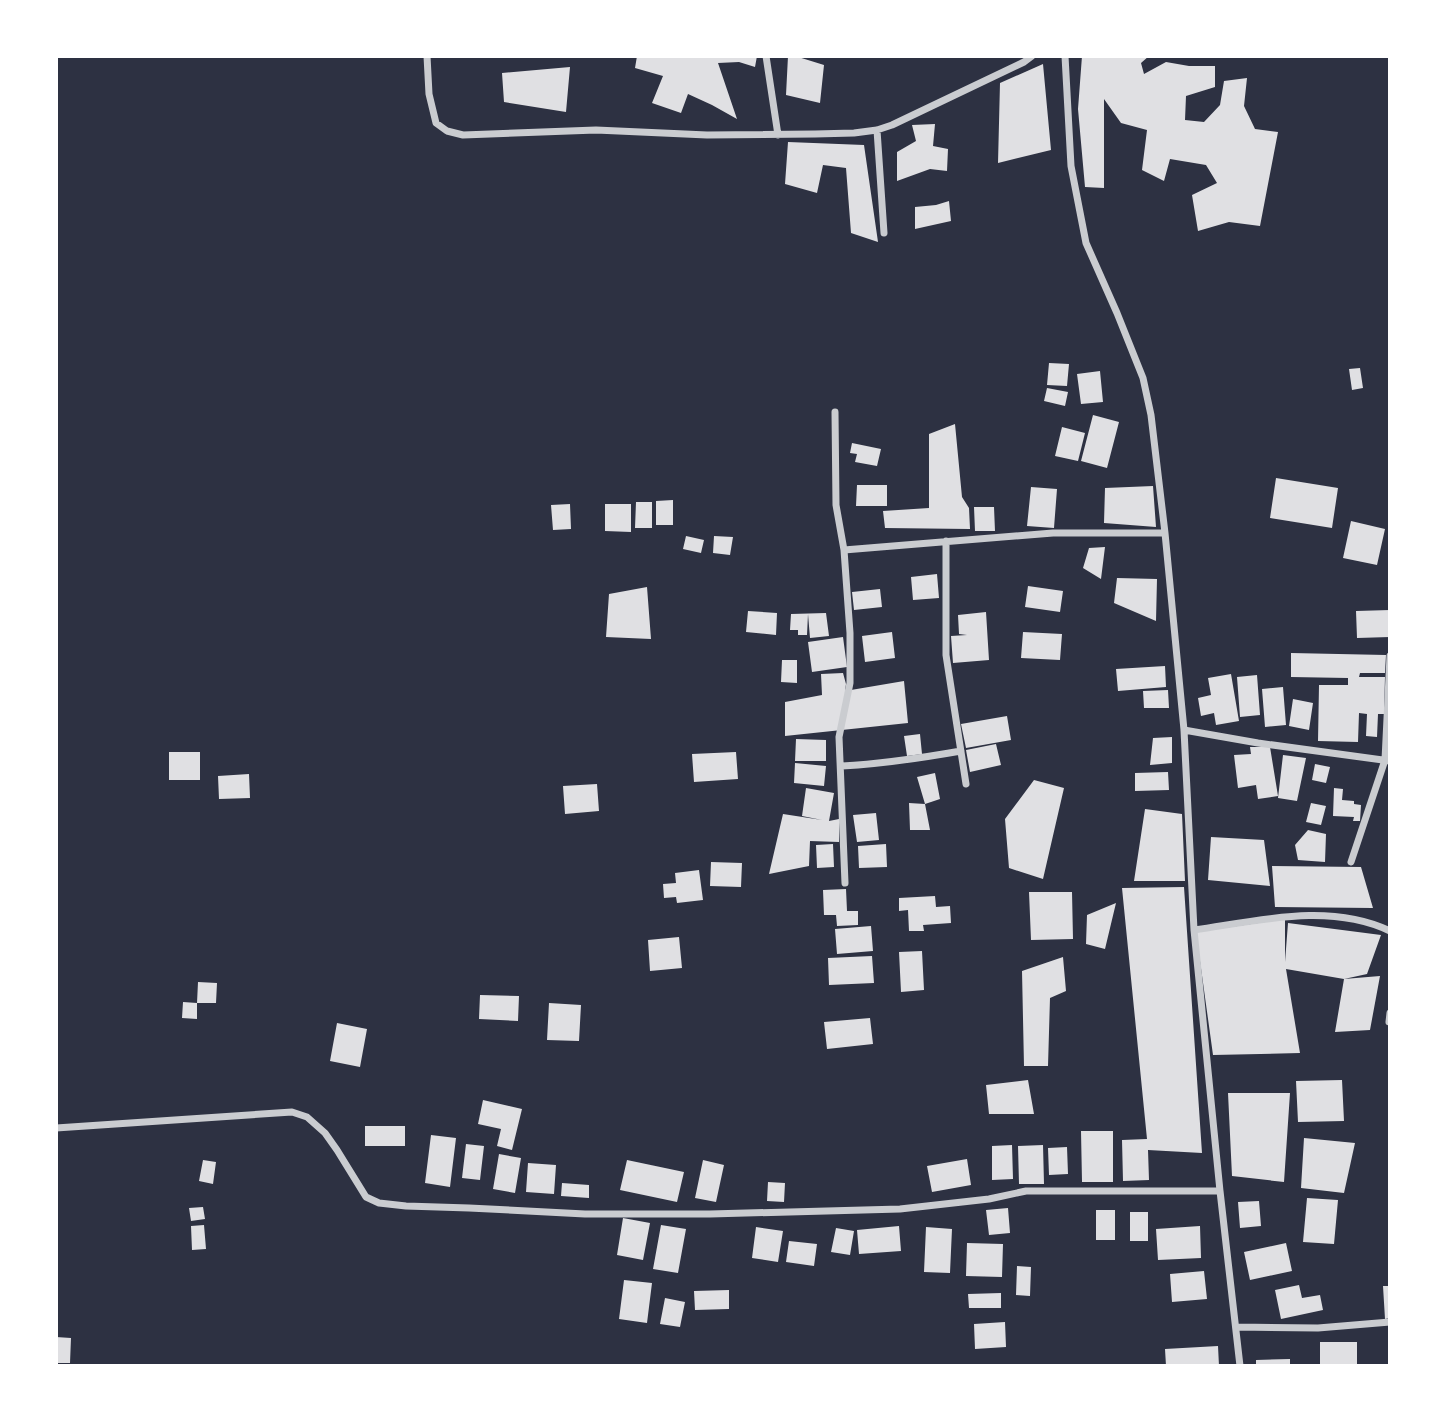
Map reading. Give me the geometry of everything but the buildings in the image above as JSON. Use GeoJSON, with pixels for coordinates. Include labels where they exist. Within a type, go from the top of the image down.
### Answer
{"type":"FeatureCollection","features":[{"type":"Feature","properties":{"kind":"street"},"geometry":{"type":"LineString","coordinates":[[427,56],[429,94],[436,123],[447,131],[463,135],[596,130],[778,135],[877,130],[942,102],[1032,56]]}},
{"type":"Feature","properties":{"kind":"street"},"geometry":{"type":"LineString","coordinates":[[766,56],[778,135]]}},
{"type":"Feature","properties":{"kind":"street"},"geometry":{"type":"LineString","coordinates":[[1065,56],[1071,166],[1086,243],[1143,378],[1151,415],[1184,730],[1194,930],[1240,1366]]}},
{"type":"Feature","properties":{"kind":"street"},"geometry":{"type":"LineString","coordinates":[[877,130],[884,233]]}},
{"type":"Feature","properties":{"kind":"street"},"geometry":{"type":"LineString","coordinates":[[835,412],[836,505],[844,550],[850,645],[850,683],[839,737],[845,883]]}},
{"type":"Feature","properties":{"kind":"street"},"geometry":{"type":"LineString","coordinates":[[844,550],[1053,533],[1165,533]]}},
{"type":"Feature","properties":{"kind":"street"},"geometry":{"type":"LineString","coordinates":[[946,541],[946,655],[966,784]]}},
{"type":"Feature","properties":{"kind":"street"},"geometry":{"type":"LineString","coordinates":[[1351,862],[1387,761],[1390,656]]}},
{"type":"Feature","properties":{"kind":"street"},"geometry":{"type":"LineString","coordinates":[[1184,730],[1387,761]]}},
{"type":"Feature","properties":{"kind":"street"},"geometry":{"type":"LineString","coordinates":[[842,766],[892,762],[961,751]]}},
{"type":"Feature","properties":{"kind":"street"},"geometry":{"type":"LineString","coordinates":[[1194,930],[1307,914],[1357,919],[1390,931]]}},
{"type":"Feature","properties":{"kind":"street"},"geometry":{"type":"LineString","coordinates":[[1389,1022],[1390,1013]]}},
{"type":"Feature","properties":{"kind":"street"},"geometry":{"type":"LineString","coordinates":[[56,1128],[292,1112],[307,1117],[325,1133],[366,1197],[379,1203],[406,1206],[585,1214],[710,1214],[900,1209],[989,1199],[1026,1191],[1220,1191]]}},
{"type":"Feature","properties":{"kind":"street"},"geometry":{"type":"LineString","coordinates":[[1237,1326],[1318,1328],[1390,1322]]}}]}
